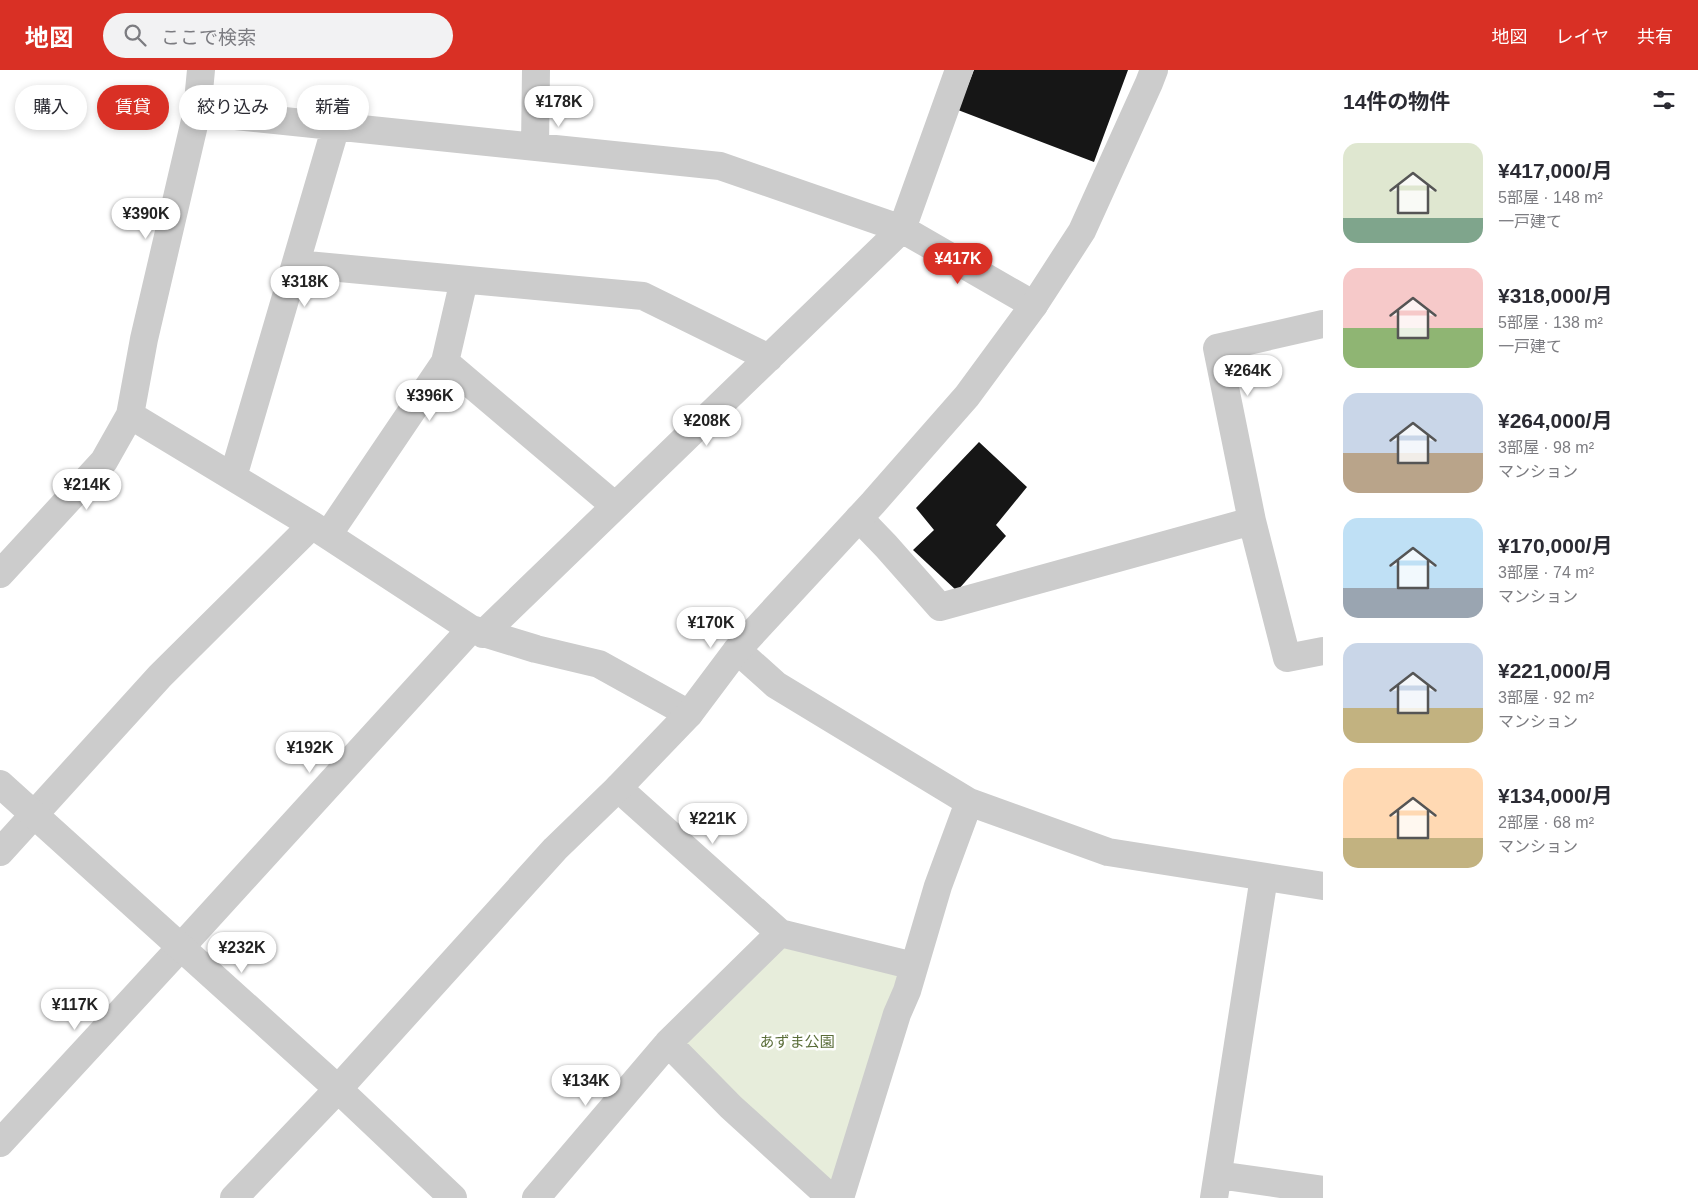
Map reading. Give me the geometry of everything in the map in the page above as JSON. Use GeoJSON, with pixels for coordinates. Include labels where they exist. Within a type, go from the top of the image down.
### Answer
{"type":"FeatureCollection","features":[{"type":"Feature","properties":{"kind":"street"},"geometry":{"type":"LineString","coordinates":[[200,85],[201,70]]}},
{"type":"Feature","properties":{"kind":"street"},"geometry":{"type":"LineString","coordinates":[[535,147],[536,70]]}},
{"type":"Feature","properties":{"kind":"street"},"geometry":{"type":"LineString","coordinates":[[0,1143],[477,631],[616,506],[902,229],[959,70]]}},
{"type":"Feature","properties":{"kind":"street"},"geometry":{"type":"LineString","coordinates":[[234,1198],[338,1089],[555,849],[618,788],[689,714],[737,650],[859,518],[967,396],[1034,305],[1082,231],[1150,84],[1154,70]]}},
{"type":"Feature","properties":{"kind":"street"},"geometry":{"type":"LineString","coordinates":[[369,129],[720,166],[902,229],[1034,305]]}},
{"type":"Feature","properties":{"kind":"street"},"geometry":{"type":"LineString","coordinates":[[0,574],[104,461],[130,415],[144,339],[194,130]]}},
{"type":"Feature","properties":{"kind":"street"},"geometry":{"type":"LineString","coordinates":[[233,477],[335,130]]}},
{"type":"Feature","properties":{"kind":"street"},"geometry":{"type":"LineString","coordinates":[[296,264],[643,296],[769,358]]}},
{"type":"Feature","properties":{"kind":"street"},"geometry":{"type":"LineString","coordinates":[[0,852],[160,676],[320,530],[446,362],[464,280]]}},
{"type":"Feature","properties":{"kind":"street"},"geometry":{"type":"LineString","coordinates":[[1323,324],[1217,348],[1252,521],[1288,658],[1323,651]]}},
{"type":"Feature","properties":{"kind":"street"},"geometry":{"type":"LineString","coordinates":[[446,362],[616,506]]}},
{"type":"Feature","properties":{"kind":"street"},"geometry":{"type":"LineString","coordinates":[[130,415],[320,530],[477,631],[536,649],[599,664],[689,714]]}},
{"type":"Feature","properties":{"kind":"street"},"geometry":{"type":"LineString","coordinates":[[859,518],[940,606],[1252,521]]}},
{"type":"Feature","properties":{"kind":"street"},"geometry":{"type":"LineString","coordinates":[[737,650],[776,684],[969,802],[1108,852],[1323,886]]}},
{"type":"Feature","properties":{"kind":"street"},"geometry":{"type":"LineString","coordinates":[[0,784],[338,1089],[452,1198]]}},
{"type":"Feature","properties":{"kind":"street"},"geometry":{"type":"LineString","coordinates":[[618,788],[780,933],[914,966]]}},
{"type":"Feature","properties":{"kind":"street"},"geometry":{"type":"LineString","coordinates":[[840,1198],[897,1014],[907,991],[938,886],[969,802]]}},
{"type":"Feature","properties":{"kind":"street"},"geometry":{"type":"LineString","coordinates":[[1264,877],[1216,1187],[1323,1190]]}},
{"type":"Feature","properties":{"kind":"street"},"geometry":{"type":"LineString","coordinates":[[536,1198],[668,1043],[780,933]]}},
{"type":"Feature","properties":{"kind":"street"},"geometry":{"type":"LineString","coordinates":[[668,1043],[731,1107],[830,1198]]}},
{"type":"Feature","properties":{"kind":"green space","name":"あずま公園"},"geometry":{"type":"Polygon","coordinates":[[[782,943],[901,973],[834,1187],[682,1044],[782,943]]]}},
{"type":"Feature","properties":{"kind":"building"},"geometry":{"type":"Polygon","coordinates":[[[974,70],[1128,70],[1094,162],[958,110],[974,70]]]}},
{"type":"Feature","properties":{"kind":"building"},"geometry":{"type":"Polygon","coordinates":[[[979,442],[1027,487],[996,525],[1006,536],[957,591],[913,550],[934,530],[916,508],[979,442]]]}}]}
